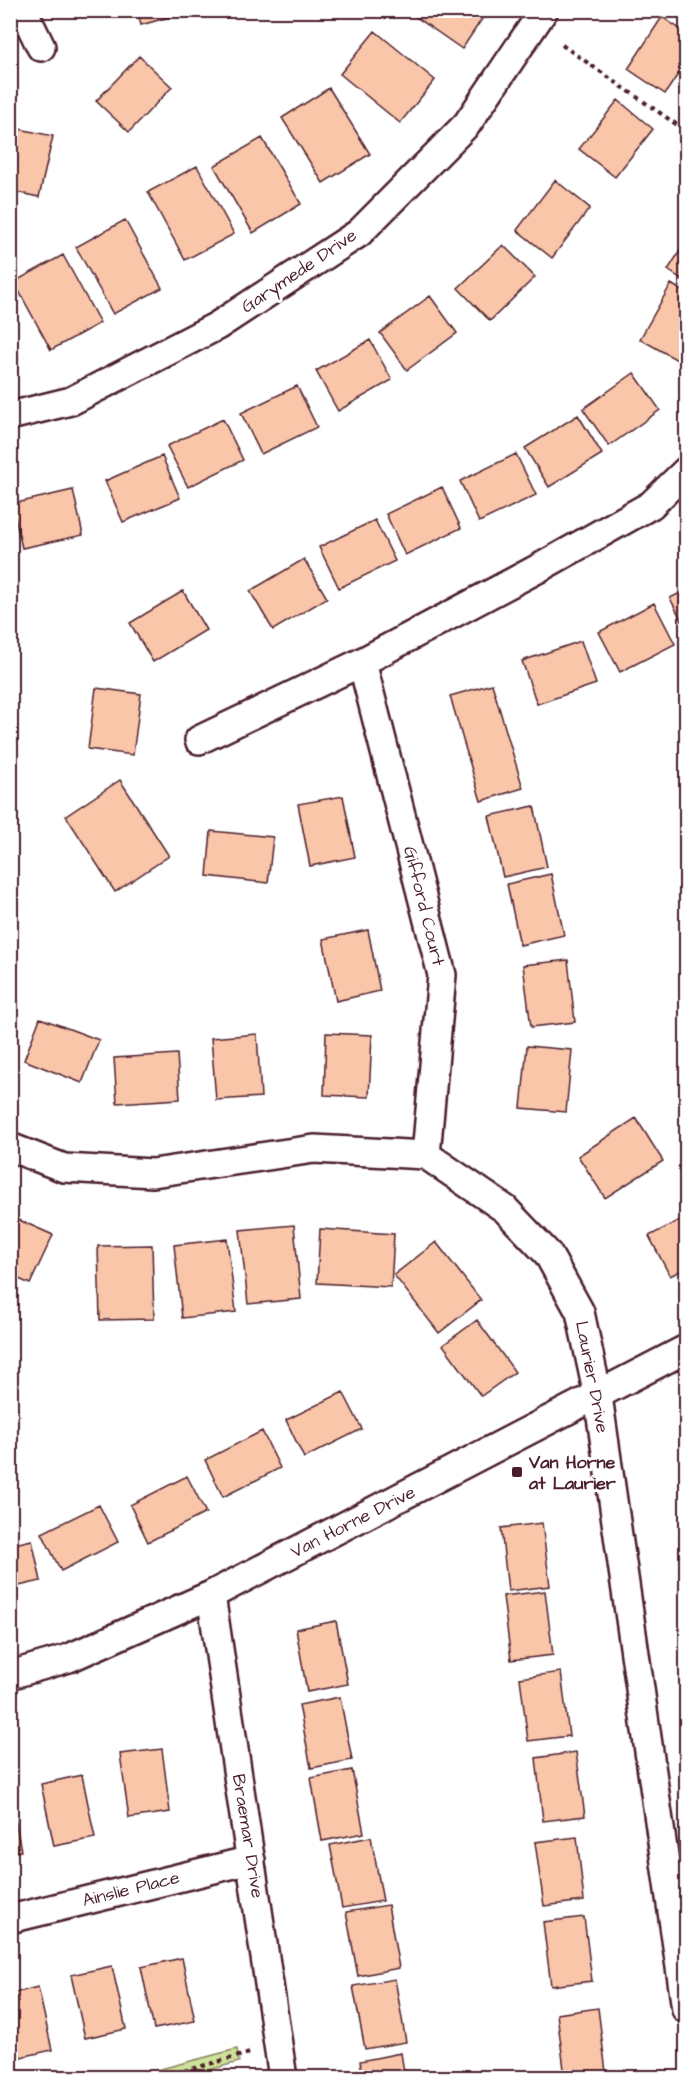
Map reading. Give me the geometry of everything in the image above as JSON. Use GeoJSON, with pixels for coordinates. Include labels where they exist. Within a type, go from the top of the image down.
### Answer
{"type":"FeatureCollection","features":[{"type":"Feature","properties":{"kind":"street"},"geometry":{"type":"LineString","coordinates":[[23,10],[41,47]]}},
{"type":"Feature","properties":{"kind":"street","name":"Garymede Drive"},"geometry":{"type":"LineString","coordinates":[[10,416],[71,401],[217,326],[359,233],[467,124],[544,10]]}},
{"type":"Feature","properties":{"kind":"street"},"geometry":{"type":"LineString","coordinates":[[199,740],[363,662],[539,568],[651,505],[687,471]]}},
{"type":"Feature","properties":{"kind":"street","name":"Gifford Court"},"geometry":{"type":"LineString","coordinates":[[363,662],[442,975],[426,1155]]}},
{"type":"Feature","properties":{"kind":"street"},"geometry":{"type":"LineString","coordinates":[[10,1147],[64,1168],[153,1173],[314,1149],[426,1155]]}},
{"type":"Feature","properties":{"kind":"street","name":"Laurier Drive"},"geometry":{"type":"LineString","coordinates":[[426,1155],[505,1209],[548,1254],[580,1312],[598,1396],[687,2009]]}},
{"type":"Feature","properties":{"kind":"street","name":"Van Horne Drive"},"geometry":{"type":"LineString","coordinates":[[10,1675],[69,1658],[211,1595],[687,1349]]}},
{"type":"Feature","properties":{"kind":"street","name":"Braemar Drive"},"geometry":{"type":"LineString","coordinates":[[211,1595],[283,2078]]}},
{"type":"Feature","properties":{"kind":"street","name":"Ainslie Place"},"geometry":{"type":"LineString","coordinates":[[10,1919],[251,1860]]}},
{"type":"Feature","properties":{"kind":"path"},"geometry":{"type":"LineString","coordinates":[[562,45],[687,131]]}},
{"type":"Feature","properties":{"kind":"path"},"geometry":{"type":"LineString","coordinates":[[158,2078],[279,2045]]}},
{"type":"Feature","properties":{"kind":"green space"},"geometry":{"type":"Polygon","coordinates":[[[237,2049],[239,2062],[182,2077],[130,2077],[237,2049]]]}},
{"type":"Feature","properties":{"kind":"building"},"geometry":{"type":"Polygon","coordinates":[[[137,10],[184,10],[184,13],[141,25],[137,10]]]}},
{"type":"Feature","properties":{"kind":"building"},"geometry":{"type":"Polygon","coordinates":[[[406,10],[488,10],[462,49],[406,10]]]}},
{"type":"Feature","properties":{"kind":"building"},"geometry":{"type":"Polygon","coordinates":[[[662,17],[686,33],[686,62],[665,94],[628,69],[662,17]]]}},
{"type":"Feature","properties":{"kind":"building"},"geometry":{"type":"Polygon","coordinates":[[[375,31],[435,80],[400,123],[340,74],[375,31]]]}},
{"type":"Feature","properties":{"kind":"building"},"geometry":{"type":"Polygon","coordinates":[[[139,56],[172,87],[129,132],[96,101],[139,56]]]}},
{"type":"Feature","properties":{"kind":"building"},"geometry":{"type":"Polygon","coordinates":[[[329,88],[370,154],[323,183],[282,118],[329,88]]]}},
{"type":"Feature","properties":{"kind":"building"},"geometry":{"type":"Polygon","coordinates":[[[618,100],[653,129],[615,177],[579,149],[618,100]]]}},
{"type":"Feature","properties":{"kind":"building"},"geometry":{"type":"Polygon","coordinates":[[[10,127],[53,136],[39,197],[10,191],[10,127]]]}},
{"type":"Feature","properties":{"kind":"building"},"geometry":{"type":"Polygon","coordinates":[[[262,138],[301,204],[253,233],[214,166],[262,138]]]}},
{"type":"Feature","properties":{"kind":"building"},"geometry":{"type":"Polygon","coordinates":[[[197,166],[234,234],[185,260],[148,192],[197,166]]]}},
{"type":"Feature","properties":{"kind":"building"},"geometry":{"type":"Polygon","coordinates":[[[555,180],[590,208],[552,258],[517,230],[555,180]]]}},
{"type":"Feature","properties":{"kind":"building"},"geometry":{"type":"Polygon","coordinates":[[[125,220],[162,288],[113,314],[76,247],[125,220]]]}},
{"type":"Feature","properties":{"kind":"building"},"geometry":{"type":"Polygon","coordinates":[[[686,241],[686,282],[668,270],[686,241]]]}},
{"type":"Feature","properties":{"kind":"building"},"geometry":{"type":"Polygon","coordinates":[[[503,245],[535,277],[490,321],[458,288],[503,245]]]}},
{"type":"Feature","properties":{"kind":"building"},"geometry":{"type":"Polygon","coordinates":[[[63,255],[100,323],[51,350],[14,282],[63,255]]]}},
{"type":"Feature","properties":{"kind":"building"},"geometry":{"type":"Polygon","coordinates":[[[10,282],[18,359],[10,359],[10,282]]]}},
{"type":"Feature","properties":{"kind":"building"},"geometry":{"type":"Polygon","coordinates":[[[671,284],[686,293],[686,348],[679,361],[640,339],[671,284]]]}},
{"type":"Feature","properties":{"kind":"building"},"geometry":{"type":"Polygon","coordinates":[[[430,296],[457,333],[407,370],[380,333],[430,296]]]}},
{"type":"Feature","properties":{"kind":"building"},"geometry":{"type":"Polygon","coordinates":[[[370,340],[392,380],[338,411],[316,371],[370,340]]]}},
{"type":"Feature","properties":{"kind":"building"},"geometry":{"type":"Polygon","coordinates":[[[634,373],[660,410],[609,446],[583,409],[634,373]]]}},
{"type":"Feature","properties":{"kind":"building"},"geometry":{"type":"Polygon","coordinates":[[[297,386],[317,427],[261,454],[241,413],[297,386]]]}},
{"type":"Feature","properties":{"kind":"building"},"geometry":{"type":"Polygon","coordinates":[[[578,415],[602,454],[549,487],[525,448],[578,415]]]}},
{"type":"Feature","properties":{"kind":"building"},"geometry":{"type":"Polygon","coordinates":[[[223,419],[243,460],[188,487],[167,446],[223,419]]]}},
{"type":"Feature","properties":{"kind":"building"},"geometry":{"type":"Polygon","coordinates":[[[516,454],[536,495],[479,522],[460,481],[516,454]]]}},
{"type":"Feature","properties":{"kind":"building"},"geometry":{"type":"Polygon","coordinates":[[[162,456],[180,498],[123,522],[105,481],[162,456]]]}},
{"type":"Feature","properties":{"kind":"building"},"geometry":{"type":"Polygon","coordinates":[[[442,487],[461,528],[405,555],[386,514],[442,487]]]}},
{"type":"Feature","properties":{"kind":"building"},"geometry":{"type":"Polygon","coordinates":[[[73,490],[83,535],[22,548],[12,504],[73,490]]]}},
{"type":"Feature","properties":{"kind":"building"},"geometry":{"type":"Polygon","coordinates":[[[375,520],[395,561],[339,588],[319,547],[375,520]]]}},
{"type":"Feature","properties":{"kind":"building"},"geometry":{"type":"Polygon","coordinates":[[[304,559],[327,598],[273,630],[250,591],[304,559]]]}},
{"type":"Feature","properties":{"kind":"building"},"geometry":{"type":"Polygon","coordinates":[[[686,590],[686,629],[670,598],[686,590]]]}},
{"type":"Feature","properties":{"kind":"building"},"geometry":{"type":"Polygon","coordinates":[[[183,591],[206,630],[153,662],[130,623],[183,591]]]}},
{"type":"Feature","properties":{"kind":"building"},"geometry":{"type":"Polygon","coordinates":[[[654,603],[675,644],[620,672],[599,632],[654,603]]]}},
{"type":"Feature","properties":{"kind":"building"},"geometry":{"type":"Polygon","coordinates":[[[581,641],[596,684],[537,704],[522,661],[581,641]]]}},
{"type":"Feature","properties":{"kind":"building"},"geometry":{"type":"Polygon","coordinates":[[[492,684],[523,788],[481,801],[450,696],[492,684]]]}},
{"type":"Feature","properties":{"kind":"building"},"geometry":{"type":"Polygon","coordinates":[[[96,688],[141,694],[133,755],[88,749],[96,688]]]}},
{"type":"Feature","properties":{"kind":"building"},"geometry":{"type":"Polygon","coordinates":[[[120,780],[169,856],[115,892],[66,816],[120,780]]]}},
{"type":"Feature","properties":{"kind":"building"},"geometry":{"type":"Polygon","coordinates":[[[343,796],[355,857],[310,866],[298,804],[343,796]]]}},
{"type":"Feature","properties":{"kind":"building"},"geometry":{"type":"Polygon","coordinates":[[[534,806],[547,867],[503,877],[489,816],[534,806]]]}},
{"type":"Feature","properties":{"kind":"building"},"geometry":{"type":"Polygon","coordinates":[[[211,831],[273,837],[268,883],[207,876],[211,831]]]}},
{"type":"Feature","properties":{"kind":"building"},"geometry":{"type":"Polygon","coordinates":[[[551,874],[564,935],[520,945],[507,884],[551,874]]]}},
{"type":"Feature","properties":{"kind":"building"},"geometry":{"type":"Polygon","coordinates":[[[368,930],[380,991],[336,1001],[323,939],[368,930]]]}},
{"type":"Feature","properties":{"kind":"building"},"geometry":{"type":"Polygon","coordinates":[[[568,960],[575,1022],[531,1027],[523,965],[568,960]]]}},
{"type":"Feature","properties":{"kind":"building"},"geometry":{"type":"Polygon","coordinates":[[[40,1018],[99,1040],[82,1083],[24,1060],[40,1018]]]}},
{"type":"Feature","properties":{"kind":"building"},"geometry":{"type":"Polygon","coordinates":[[[326,1033],[372,1035],[369,1097],[324,1095],[326,1033]]]}},
{"type":"Feature","properties":{"kind":"building"},"geometry":{"type":"Polygon","coordinates":[[[257,1034],[261,1097],[216,1100],[211,1038],[257,1034]]]}},
{"type":"Feature","properties":{"kind":"building"},"geometry":{"type":"Polygon","coordinates":[[[527,1046],[572,1050],[566,1112],[521,1108],[527,1046]]]}},
{"type":"Feature","properties":{"kind":"building"},"geometry":{"type":"Polygon","coordinates":[[[177,1054],[180,1099],[117,1103],[114,1058],[177,1054]]]}},
{"type":"Feature","properties":{"kind":"building"},"geometry":{"type":"Polygon","coordinates":[[[636,1118],[663,1161],[605,1198],[578,1156],[636,1118]]]}},
{"type":"Feature","properties":{"kind":"building"},"geometry":{"type":"Polygon","coordinates":[[[10,1216],[53,1235],[30,1284],[10,1275],[10,1216]]]}},
{"type":"Feature","properties":{"kind":"building"},"geometry":{"type":"Polygon","coordinates":[[[686,1217],[686,1268],[670,1276],[649,1236],[686,1217]]]}},
{"type":"Feature","properties":{"kind":"building"},"geometry":{"type":"Polygon","coordinates":[[[294,1225],[301,1299],[248,1304],[240,1230],[294,1225]]]}},
{"type":"Feature","properties":{"kind":"building"},"geometry":{"type":"Polygon","coordinates":[[[320,1229],[394,1234],[391,1287],[317,1283],[320,1229]]]}},
{"type":"Feature","properties":{"kind":"building"},"geometry":{"type":"Polygon","coordinates":[[[227,1239],[236,1312],[182,1318],[174,1245],[227,1239]]]}},
{"type":"Feature","properties":{"kind":"building"},"geometry":{"type":"Polygon","coordinates":[[[436,1242],[481,1300],[439,1333],[394,1275],[436,1242]]]}},
{"type":"Feature","properties":{"kind":"building"},"geometry":{"type":"Polygon","coordinates":[[[152,1245],[154,1319],[100,1320],[98,1246],[152,1245]]]}},
{"type":"Feature","properties":{"kind":"building"},"geometry":{"type":"Polygon","coordinates":[[[477,1320],[515,1372],[481,1396],[443,1345],[477,1320]]]}},
{"type":"Feature","properties":{"kind":"building"},"geometry":{"type":"Polygon","coordinates":[[[343,1392],[362,1429],[304,1458],[286,1420],[343,1392]]]}},
{"type":"Feature","properties":{"kind":"building"},"geometry":{"type":"Polygon","coordinates":[[[262,1431],[280,1468],[223,1497],[205,1460],[262,1431]]]}},
{"type":"Feature","properties":{"kind":"building"},"geometry":{"type":"Polygon","coordinates":[[[187,1476],[206,1513],[148,1542],[130,1505],[187,1476]]]}},
{"type":"Feature","properties":{"kind":"building"},"geometry":{"type":"Polygon","coordinates":[[[99,1505],[118,1542],[61,1571],[42,1533],[99,1505]]]}},
{"type":"Feature","properties":{"kind":"building"},"geometry":{"type":"Polygon","coordinates":[[[542,1523],[550,1586],[508,1591],[501,1528],[542,1523]]]}},
{"type":"Feature","properties":{"kind":"building"},"geometry":{"type":"Polygon","coordinates":[[[32,1540],[41,1581],[10,1588],[10,1545],[32,1540]]]}},
{"type":"Feature","properties":{"kind":"building"},"geometry":{"type":"Polygon","coordinates":[[[545,1591],[553,1655],[511,1660],[503,1596],[545,1591]]]}},
{"type":"Feature","properties":{"kind":"building"},"geometry":{"type":"Polygon","coordinates":[[[336,1621],[348,1684],[307,1692],[296,1629],[336,1621]]]}},
{"type":"Feature","properties":{"kind":"building"},"geometry":{"type":"Polygon","coordinates":[[[561,1672],[569,1736],[528,1741],[520,1678],[561,1672]]]}},
{"type":"Feature","properties":{"kind":"building"},"geometry":{"type":"Polygon","coordinates":[[[340,1697],[352,1760],[311,1768],[299,1705],[340,1697]]]}},
{"type":"Feature","properties":{"kind":"building"},"geometry":{"type":"Polygon","coordinates":[[[162,1749],[170,1812],[129,1818],[120,1754],[162,1749]]]}},
{"type":"Feature","properties":{"kind":"building"},"geometry":{"type":"Polygon","coordinates":[[[576,1752],[585,1816],[543,1821],[536,1758],[576,1752]]]}},
{"type":"Feature","properties":{"kind":"building"},"geometry":{"type":"Polygon","coordinates":[[[352,1770],[364,1833],[322,1841],[311,1778],[352,1770]]]}},
{"type":"Feature","properties":{"kind":"building"},"geometry":{"type":"Polygon","coordinates":[[[82,1775],[95,1838],[54,1846],[41,1784],[82,1775]]]}},
{"type":"Feature","properties":{"kind":"building"},"geometry":{"type":"Polygon","coordinates":[[[10,1790],[21,1851],[10,1853],[10,1790]]]}},
{"type":"Feature","properties":{"kind":"building"},"geometry":{"type":"Polygon","coordinates":[[[371,1837],[383,1901],[342,1908],[330,1845],[371,1837]]]}},
{"type":"Feature","properties":{"kind":"building"},"geometry":{"type":"Polygon","coordinates":[[[577,1837],[584,1901],[544,1906],[535,1842],[577,1837]]]}},
{"type":"Feature","properties":{"kind":"building"},"geometry":{"type":"Polygon","coordinates":[[[388,1905],[399,1968],[358,1976],[346,1912],[388,1905]]]}},
{"type":"Feature","properties":{"kind":"building"},"geometry":{"type":"Polygon","coordinates":[[[584,1917],[592,1981],[551,1986],[543,1922],[584,1917]]]}},
{"type":"Feature","properties":{"kind":"building"},"geometry":{"type":"Polygon","coordinates":[[[182,1958],[195,2021],[154,2029],[141,1967],[182,1958]]]}},
{"type":"Feature","properties":{"kind":"building"},"geometry":{"type":"Polygon","coordinates":[[[112,1966],[126,2029],[85,2038],[71,1975],[112,1966]]]}},
{"type":"Feature","properties":{"kind":"building"},"geometry":{"type":"Polygon","coordinates":[[[395,1979],[406,2042],[365,2049],[353,1986],[395,1979]]]}},
{"type":"Feature","properties":{"kind":"building"},"geometry":{"type":"Polygon","coordinates":[[[38,1987],[52,2050],[12,2059],[10,1994],[38,1987]]]}},
{"type":"Feature","properties":{"kind":"building"},"geometry":{"type":"Polygon","coordinates":[[[598,2008],[606,2072],[565,2077],[557,2014],[598,2008]]]}},
{"type":"Feature","properties":{"kind":"building"},"geometry":{"type":"Polygon","coordinates":[[[401,2053],[405,2078],[363,2078],[360,2061],[401,2053]]]}},
{"type":"Feature","properties":{"kind":"place","name":"Van Horne at Laurier"},"geometry":{"type":"Point","coordinates":[517,1472]}}]}
